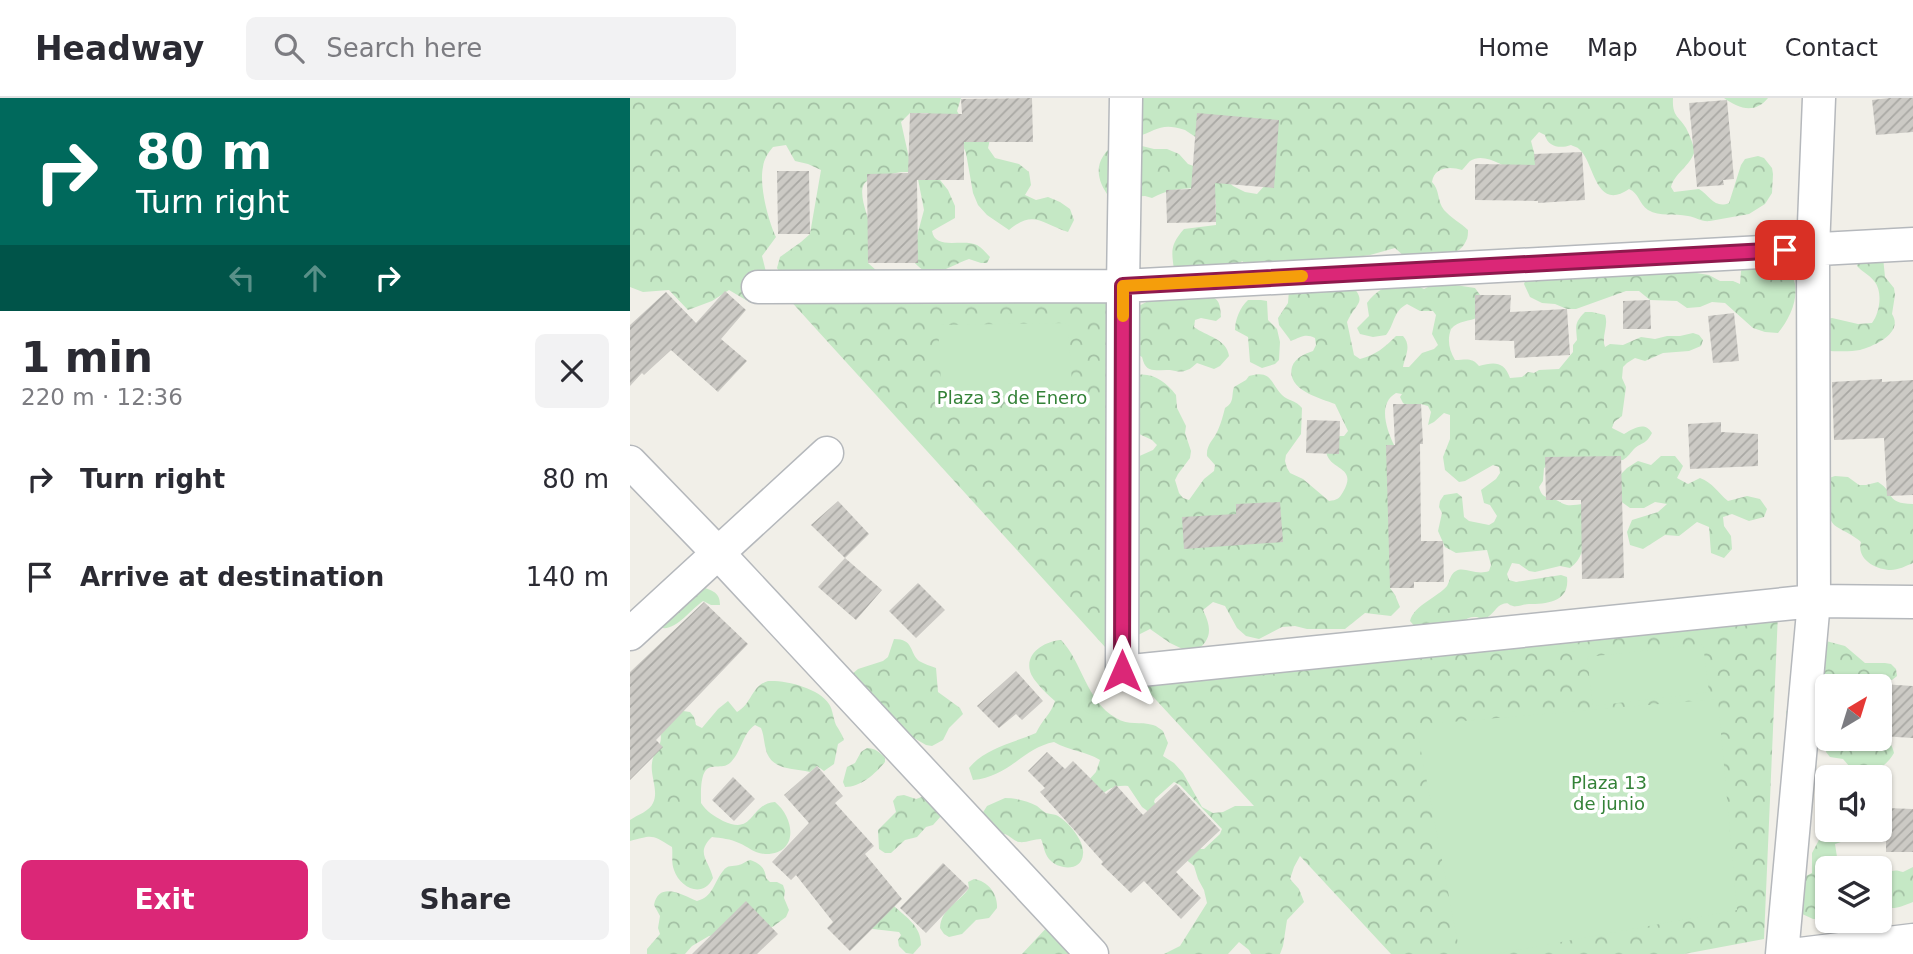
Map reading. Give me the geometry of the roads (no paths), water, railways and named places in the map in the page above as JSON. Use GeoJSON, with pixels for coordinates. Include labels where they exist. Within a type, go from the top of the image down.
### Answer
{"type":"FeatureCollection","features":[{"type":"Feature","properties":{"kind":"street"},"geometry":{"type":"LineString","coordinates":[[1126,98],[1122,671],[1814,601],[1913,602]]}},
{"type":"Feature","properties":{"kind":"street"},"geometry":{"type":"LineString","coordinates":[[1782,954],[1814,601],[1813,249],[1819,98]]}},
{"type":"Feature","properties":{"kind":"street"},"geometry":{"type":"LineString","coordinates":[[758,286],[1123,286],[1913,244]]}},
{"type":"Feature","properties":{"kind":"street"},"geometry":{"type":"LineString","coordinates":[[630,635],[827,453]]}},
{"type":"Feature","properties":{"kind":"street"},"geometry":{"type":"LineString","coordinates":[[630,463],[1092,954]]}},
{"type":"Feature","properties":{"kind":"street"},"geometry":{"type":"LineString","coordinates":[[1800,954],[1913,940]]}},
{"type":"Feature","properties":{"kind":"park label","name":"Plaza 3 de Enero"},"geometry":{"type":"Point","coordinates":[1012,397]}},
{"type":"Feature","properties":{"kind":"park label","name":"Plaza 13 de junio"},"geometry":{"type":"Point","coordinates":[1609,792]}}]}
